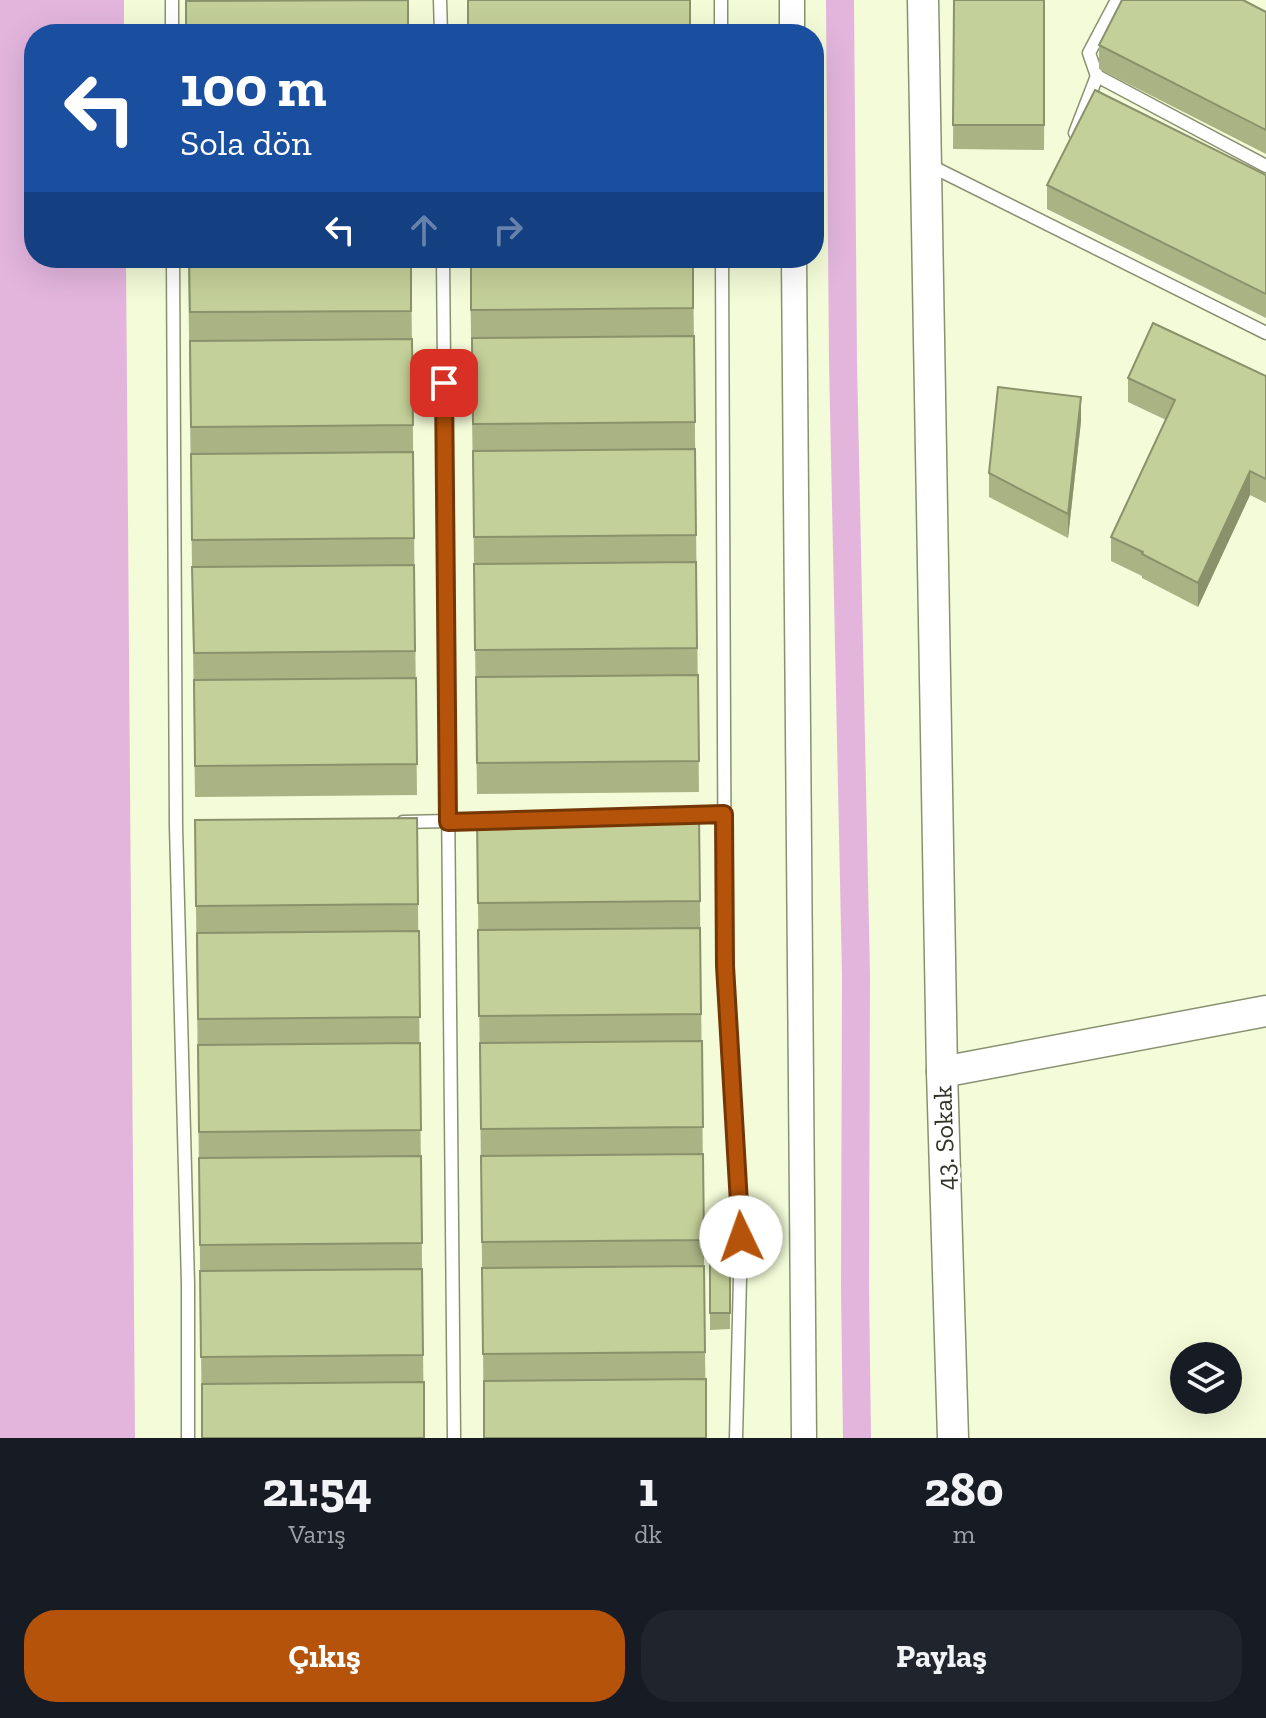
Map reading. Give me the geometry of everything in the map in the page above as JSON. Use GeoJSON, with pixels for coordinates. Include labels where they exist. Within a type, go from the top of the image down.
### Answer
{"type":"FeatureCollection","features":[{"type":"Feature","properties":{"kind":"street"},"geometry":{"type":"LineString","coordinates":[[792,0],[792,24]]}},
{"type":"Feature","properties":{"kind":"street"},"geometry":{"type":"LineString","coordinates":[[923,0],[942,1072]]}},
{"type":"Feature","properties":{"kind":"street"},"geometry":{"type":"LineString","coordinates":[[794,268],[804,1438]]}},
{"type":"Feature","properties":{"kind":"street","name":"43. Sokak"},"geometry":{"type":"LineString","coordinates":[[953,1438],[942,1072],[1266,1011]]}},
{"type":"Feature","properties":{"kind":"lane"},"geometry":{"type":"LineString","coordinates":[[172,0],[172,24]]}},
{"type":"Feature","properties":{"kind":"lane"},"geometry":{"type":"LineString","coordinates":[[440,0],[441,24]]}},
{"type":"Feature","properties":{"kind":"lane"},"geometry":{"type":"LineString","coordinates":[[721,0],[721,24]]}},
{"type":"Feature","properties":{"kind":"lane"},"geometry":{"type":"LineString","coordinates":[[1069,149],[1097,76],[1089,53],[1117,0]]}},
{"type":"Feature","properties":{"kind":"lane"},"geometry":{"type":"LineString","coordinates":[[1097,76],[1266,166]]}},
{"type":"Feature","properties":{"kind":"lane"},"geometry":{"type":"LineString","coordinates":[[927,164],[1266,333]]}},
{"type":"Feature","properties":{"kind":"lane"},"geometry":{"type":"LineString","coordinates":[[1041,221],[1046,206]]}},
{"type":"Feature","properties":{"kind":"lane"},"geometry":{"type":"LineString","coordinates":[[173,268],[176,827],[188,1284],[188,1438]]}},
{"type":"Feature","properties":{"kind":"lane"},"geometry":{"type":"LineString","coordinates":[[443,268],[454,1438]]}},
{"type":"Feature","properties":{"kind":"lane"},"geometry":{"type":"LineString","coordinates":[[722,268],[725,966],[741,1237],[736,1438]]}},
{"type":"Feature","properties":{"kind":"lane"},"geometry":{"type":"LineString","coordinates":[[617,817],[724,814]]}},
{"type":"Feature","properties":{"kind":"lane"},"geometry":{"type":"LineString","coordinates":[[384,823],[509,820]]}},
{"type":"Feature","properties":{"kind":"lane"},"geometry":{"type":"LineString","coordinates":[[176,827],[192,827]]}},
{"type":"Feature","properties":{"kind":"shaded area"},"geometry":{"type":"Polygon","coordinates":[[[0,0],[124,0],[124,24],[24,24],[24,268],[126,268],[135,1438],[0,1438],[0,0]]]}},
{"type":"Feature","properties":{"kind":"building"},"geometry":{"type":"Polygon","coordinates":[[[408,0],[408,24],[186,24],[186,1],[408,0]]]}},
{"type":"Feature","properties":{"kind":"building"},"geometry":{"type":"Polygon","coordinates":[[[468,0],[690,0],[690,24],[468,24],[468,0]]]}},
{"type":"Feature","properties":{"kind":"building"},"geometry":{"type":"Polygon","coordinates":[[[954,0],[1044,0],[1044,125],[953,125],[954,0]]]}},
{"type":"Feature","properties":{"kind":"building"},"geometry":{"type":"Polygon","coordinates":[[[1122,0],[1243,0],[1266,12],[1266,130],[1099,45],[1122,0]]]}},
{"type":"Feature","properties":{"kind":"building"},"geometry":{"type":"Polygon","coordinates":[[[1095,90],[1266,175],[1266,294],[1047,185],[1095,90]]]}},
{"type":"Feature","properties":{"kind":"building"},"geometry":{"type":"Polygon","coordinates":[[[189,268],[411,268],[411,311],[190,312],[189,268]]]}},
{"type":"Feature","properties":{"kind":"building"},"geometry":{"type":"Polygon","coordinates":[[[471,268],[693,268],[693,308],[471,310],[471,268]]]}},
{"type":"Feature","properties":{"kind":"building"},"geometry":{"type":"Polygon","coordinates":[[[1153,323],[1266,376],[1266,479],[1250,471],[1198,583],[1111,537],[1175,400],[1128,378],[1153,323]]]}},
{"type":"Feature","properties":{"kind":"building"},"geometry":{"type":"Polygon","coordinates":[[[694,336],[695,422],[473,424],[472,338],[694,336]]]}},
{"type":"Feature","properties":{"kind":"building"},"geometry":{"type":"Polygon","coordinates":[[[412,339],[413,425],[191,427],[190,341],[412,339]]]}},
{"type":"Feature","properties":{"kind":"building"},"geometry":{"type":"Polygon","coordinates":[[[998,387],[1081,397],[1068,514],[989,473],[998,387]]]}},
{"type":"Feature","properties":{"kind":"building"},"geometry":{"type":"Polygon","coordinates":[[[695,449],[696,535],[474,537],[473,451],[695,449]]]}},
{"type":"Feature","properties":{"kind":"building"},"geometry":{"type":"Polygon","coordinates":[[[413,452],[414,538],[192,540],[191,454],[413,452]]]}},
{"type":"Feature","properties":{"kind":"building"},"geometry":{"type":"Polygon","coordinates":[[[696,562],[697,648],[475,650],[474,564],[696,562]]]}},
{"type":"Feature","properties":{"kind":"building"},"geometry":{"type":"Polygon","coordinates":[[[414,565],[415,651],[194,653],[192,567],[414,565]]]}},
{"type":"Feature","properties":{"kind":"building"},"geometry":{"type":"Polygon","coordinates":[[[698,675],[699,761],[477,763],[476,677],[698,675]]]}},
{"type":"Feature","properties":{"kind":"building"},"geometry":{"type":"Polygon","coordinates":[[[416,678],[417,764],[195,766],[194,680],[416,678]]]}},
{"type":"Feature","properties":{"kind":"building"},"geometry":{"type":"Polygon","coordinates":[[[699,815],[700,901],[478,903],[477,817],[699,815]]]}},
{"type":"Feature","properties":{"kind":"building"},"geometry":{"type":"Polygon","coordinates":[[[417,818],[418,904],[196,906],[195,820],[417,818]]]}},
{"type":"Feature","properties":{"kind":"building"},"geometry":{"type":"Polygon","coordinates":[[[700,928],[701,1014],[479,1016],[478,930],[700,928]]]}},
{"type":"Feature","properties":{"kind":"building"},"geometry":{"type":"Polygon","coordinates":[[[419,931],[420,1017],[198,1019],[197,933],[419,931]]]}},
{"type":"Feature","properties":{"kind":"building"},"geometry":{"type":"Polygon","coordinates":[[[702,1041],[703,1127],[481,1129],[480,1043],[702,1041]]]}},
{"type":"Feature","properties":{"kind":"building"},"geometry":{"type":"Polygon","coordinates":[[[420,1043],[421,1130],[199,1132],[198,1045],[420,1043]]]}},
{"type":"Feature","properties":{"kind":"building"},"geometry":{"type":"Polygon","coordinates":[[[703,1154],[704,1240],[482,1242],[481,1156],[703,1154]]]}},
{"type":"Feature","properties":{"kind":"building"},"geometry":{"type":"Polygon","coordinates":[[[421,1156],[422,1243],[200,1245],[199,1158],[421,1156]]]}},
{"type":"Feature","properties":{"kind":"building"},"geometry":{"type":"Polygon","coordinates":[[[710,1250],[730,1250],[730,1313],[710,1313],[710,1250]]]}},
{"type":"Feature","properties":{"kind":"building"},"geometry":{"type":"Polygon","coordinates":[[[704,1266],[705,1352],[483,1354],[482,1268],[704,1266]]]}},
{"type":"Feature","properties":{"kind":"building"},"geometry":{"type":"Polygon","coordinates":[[[422,1269],[423,1355],[201,1357],[200,1271],[422,1269]]]}},
{"type":"Feature","properties":{"kind":"building"},"geometry":{"type":"Polygon","coordinates":[[[706,1379],[706,1438],[484,1438],[484,1381],[706,1379]]]}},
{"type":"Feature","properties":{"kind":"building"},"geometry":{"type":"Polygon","coordinates":[[[424,1382],[424,1438],[202,1438],[202,1384],[424,1382]]]}},
{"type":"Feature","properties":{"kind":"waterway"},"geometry":{"type":"LineString","coordinates":[[840,0],[843,362],[856,975],[857,1438]]}},
{"type":"Feature","properties":{"kind":"route"},"geometry":{"type":"LineString","coordinates":[[444,383],[448,822],[724,814],[725,966],[741,1237]]}}]}
